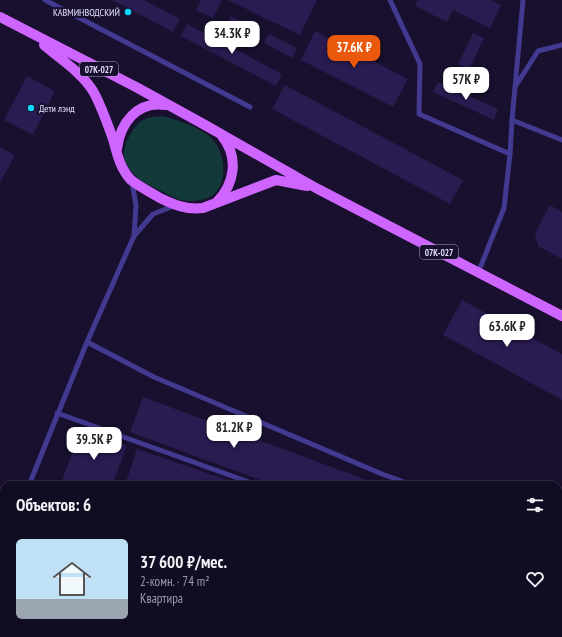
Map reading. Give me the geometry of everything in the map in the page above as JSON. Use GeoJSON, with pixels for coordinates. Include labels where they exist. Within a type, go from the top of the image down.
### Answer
{"type":"FeatureCollection","features":[{"type":"Feature","properties":{"kind":"main road","name":"07К-027"},"geometry":{"type":"LineString","coordinates":[[0,18],[136,87],[316,188],[562,316]]}},
{"type":"Feature","properties":{"kind":"main road","name":"07К-027"},"geometry":{"type":"LineString","coordinates":[[30,34],[77,73],[93,91],[106,120],[119,163],[131,180],[174,206],[194,209],[210,206],[276,180],[316,188]]}},
{"type":"Feature","properties":{"kind":"main road"},"geometry":{"type":"LineString","coordinates":[[117,153],[120,133],[132,115],[142,107],[159,104],[168,105]]}},
{"type":"Feature","properties":{"kind":"main road"},"geometry":{"type":"LineString","coordinates":[[215,203],[228,188],[233,172],[231,153],[226,140],[220,134]]}},
{"type":"Feature","properties":{"kind":"lane"},"geometry":{"type":"LineString","coordinates":[[45,0],[250,107]]}},
{"type":"Feature","properties":{"kind":"lane"},"geometry":{"type":"LineString","coordinates":[[390,0],[420,64],[418,114],[510,154]]}},
{"type":"Feature","properties":{"kind":"lane"},"geometry":{"type":"LineString","coordinates":[[478,273],[504,208],[523,0]]}},
{"type":"Feature","properties":{"kind":"lane"},"geometry":{"type":"LineString","coordinates":[[515,88],[538,51],[562,45]]}},
{"type":"Feature","properties":{"kind":"lane"},"geometry":{"type":"LineString","coordinates":[[512,120],[562,140]]}},
{"type":"Feature","properties":{"kind":"lane"},"geometry":{"type":"LineString","coordinates":[[131,180],[136,204],[134,236]]}},
{"type":"Feature","properties":{"kind":"lane"},"geometry":{"type":"LineString","coordinates":[[31,481],[57,413],[134,236],[153,214],[174,206]]}},
{"type":"Feature","properties":{"kind":"lane"},"geometry":{"type":"LineString","coordinates":[[87,342],[154,377],[353,462],[402,481]]}},
{"type":"Feature","properties":{"kind":"lane"},"geometry":{"type":"LineString","coordinates":[[57,413],[245,481]]}},
{"type":"Feature","properties":{"kind":"green space"},"geometry":{"type":"Polygon","coordinates":[[[163,116],[197,128],[209,136],[217,145],[222,158],[223,179],[217,191],[212,196],[197,201],[185,201],[178,199],[143,182],[135,176],[127,165],[124,158],[124,152],[132,131],[145,119],[163,116]]]}},
{"type":"Feature","properties":{"kind":"building"},"geometry":{"type":"Polygon","coordinates":[[[112,0],[144,0],[180,19],[173,32],[112,0]]]}},
{"type":"Feature","properties":{"kind":"building"},"geometry":{"type":"Polygon","coordinates":[[[201,0],[222,0],[213,18],[196,10],[201,0]]]}},
{"type":"Feature","properties":{"kind":"building"},"geometry":{"type":"Polygon","coordinates":[[[228,0],[317,0],[300,35],[228,0]]]}},
{"type":"Feature","properties":{"kind":"building"},"geometry":{"type":"Polygon","coordinates":[[[418,0],[491,0],[501,5],[490,28],[453,10],[447,22],[415,6],[418,0]]]}},
{"type":"Feature","properties":{"kind":"building"},"geometry":{"type":"Polygon","coordinates":[[[231,16],[241,21],[237,29],[227,24],[231,16]]]}},
{"type":"Feature","properties":{"kind":"building"},"geometry":{"type":"Polygon","coordinates":[[[187,24],[282,74],[276,86],[181,36],[187,24]]]}},
{"type":"Feature","properties":{"kind":"building"},"geometry":{"type":"Polygon","coordinates":[[[315,31],[408,79],[393,107],[301,60],[315,31]]]}},
{"type":"Feature","properties":{"kind":"building"},"geometry":{"type":"Polygon","coordinates":[[[473,33],[484,38],[469,70],[458,64],[473,33]]]}},
{"type":"Feature","properties":{"kind":"building"},"geometry":{"type":"Polygon","coordinates":[[[269,34],[297,48],[292,58],[264,43],[269,34]]]}},
{"type":"Feature","properties":{"kind":"building"},"geometry":{"type":"Polygon","coordinates":[[[27,76],[55,91],[33,135],[4,120],[27,76]]]}},
{"type":"Feature","properties":{"kind":"building"},"geometry":{"type":"Polygon","coordinates":[[[438,82],[498,109],[494,120],[433,92],[438,82]]]}},
{"type":"Feature","properties":{"kind":"building"},"geometry":{"type":"Polygon","coordinates":[[[285,85],[463,180],[450,204],[272,109],[285,85]]]}},
{"type":"Feature","properties":{"kind":"building"},"geometry":{"type":"Polygon","coordinates":[[[0,147],[15,155],[0,183],[0,147]]]}},
{"type":"Feature","properties":{"kind":"building"},"geometry":{"type":"Polygon","coordinates":[[[550,205],[562,212],[562,259],[538,246],[535,233],[550,205]]]}},
{"type":"Feature","properties":{"kind":"building"},"geometry":{"type":"Polygon","coordinates":[[[462,300],[562,354],[562,400],[443,335],[462,300]]]}},
{"type":"Feature","properties":{"kind":"building"},"geometry":{"type":"Polygon","coordinates":[[[143,397],[369,481],[263,481],[130,432],[143,397]]]}},
{"type":"Feature","properties":{"kind":"building"},"geometry":{"type":"Polygon","coordinates":[[[82,428],[127,446],[114,481],[62,481],[82,428]]]}},
{"type":"Feature","properties":{"kind":"building"},"geometry":{"type":"Polygon","coordinates":[[[137,449],[230,481],[126,481],[137,449]]]}},
{"type":"Feature","properties":{"kind":"place","name":"КАВМИНВОДСКИЙ"},"geometry":{"type":"Point","coordinates":[128,12]}},
{"type":"Feature","properties":{"kind":"place","name":"Дети лэнд"},"geometry":{"type":"Point","coordinates":[31,108]}}]}
